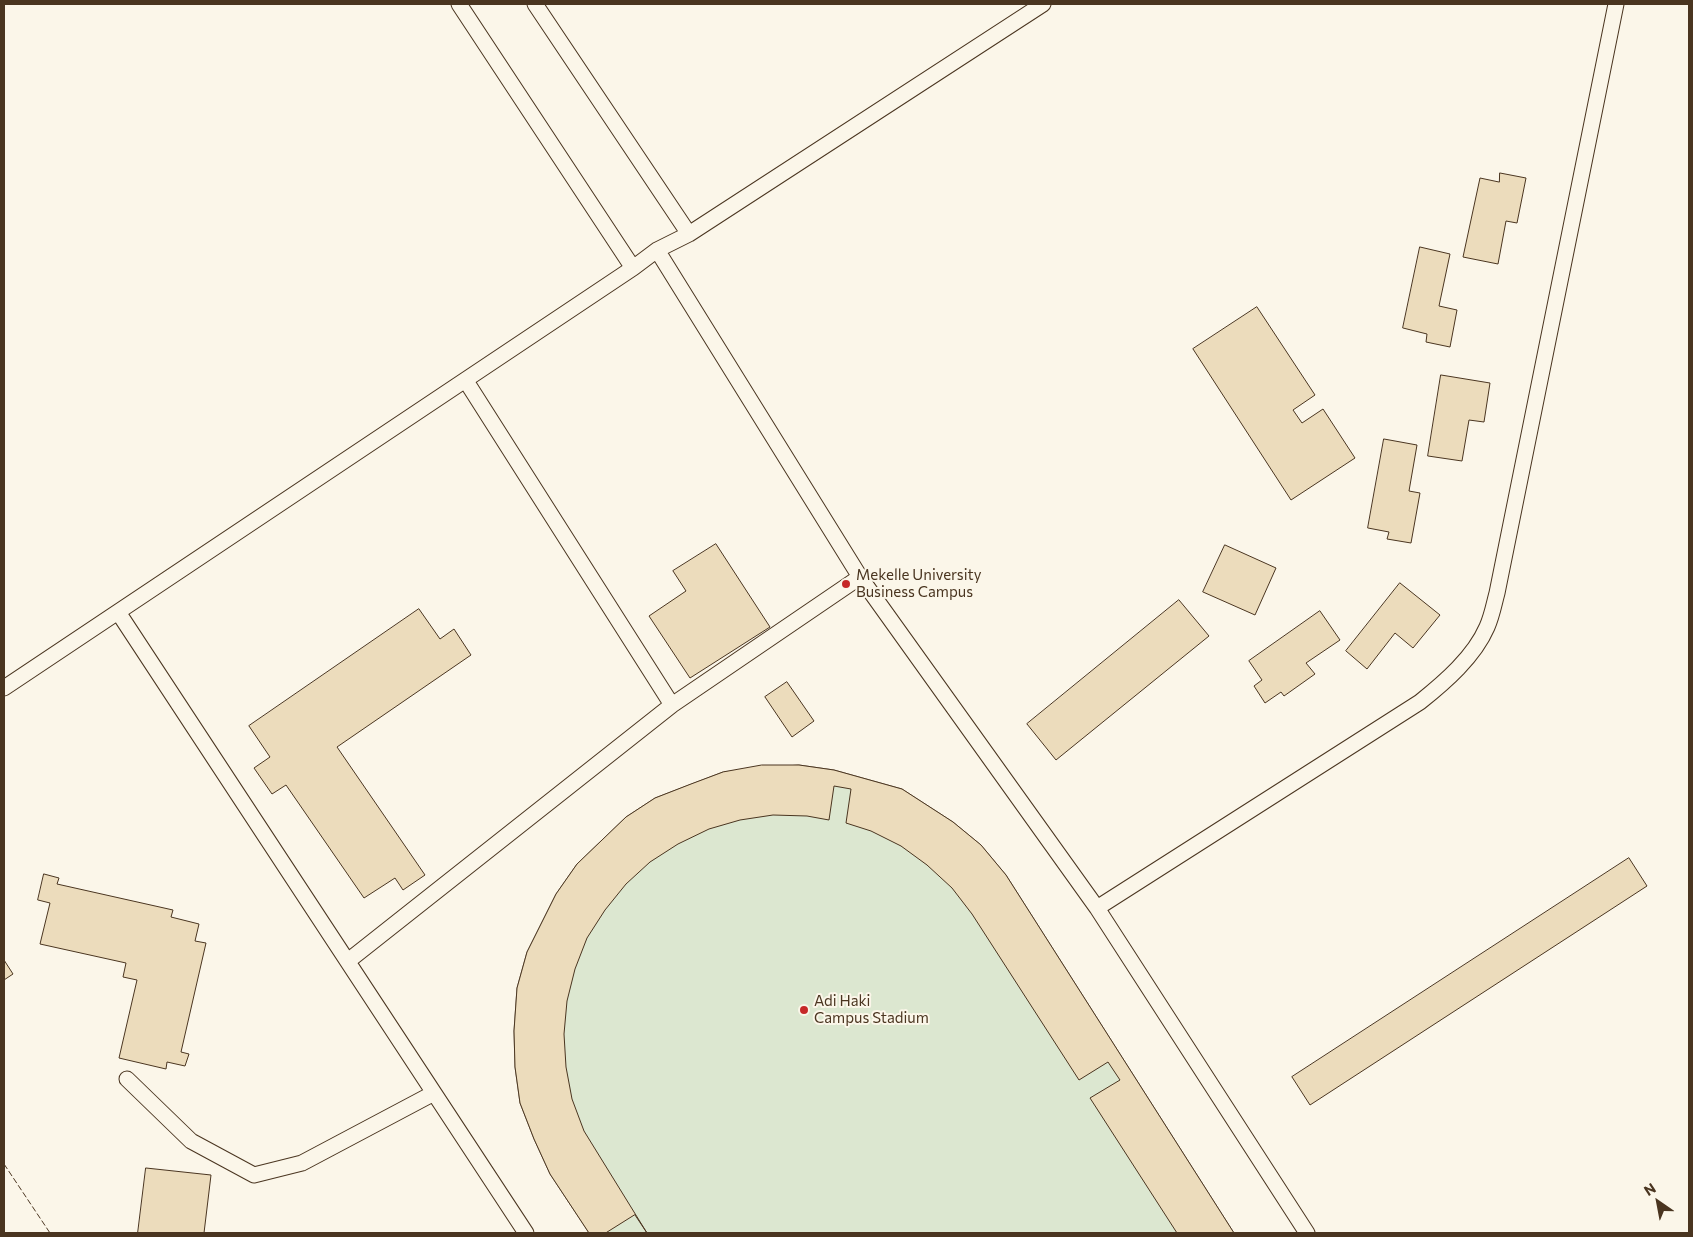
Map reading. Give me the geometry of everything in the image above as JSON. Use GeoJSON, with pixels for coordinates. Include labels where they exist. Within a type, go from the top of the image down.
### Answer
{"type":"FeatureCollection","features":[{"type":"Feature","properties":{"kind":"lane"},"geometry":{"type":"LineString","coordinates":[[459,4],[633,268]]}},
{"type":"Feature","properties":{"kind":"lane"},"geometry":{"type":"LineString","coordinates":[[535,4],[689,234]]}},
{"type":"Feature","properties":{"kind":"lane"},"geometry":{"type":"LineString","coordinates":[[4,688],[466,381],[657,250],[689,234],[1043,4]]}},
{"type":"Feature","properties":{"kind":"lane"},"geometry":{"type":"LineString","coordinates":[[1097,908],[1420,702],[1449,679],[1469,656],[1487,627],[1497,593],[1616,4]]}},
{"type":"Feature","properties":{"kind":"lane"},"geometry":{"type":"LineString","coordinates":[[657,250],[860,577],[1097,908],[1307,1233]]}},
{"type":"Feature","properties":{"kind":"lane"},"geometry":{"type":"LineString","coordinates":[[466,381],[672,705]]}},
{"type":"Feature","properties":{"kind":"lane"},"geometry":{"type":"LineString","coordinates":[[348,962],[672,705],[860,577]]}},
{"type":"Feature","properties":{"kind":"lane"},"geometry":{"type":"LineString","coordinates":[[118,612],[526,1233]]}},
{"type":"Feature","properties":{"kind":"lane"},"geometry":{"type":"LineString","coordinates":[[127,1080],[191,1141],[254,1175],[302,1163],[434,1093]]}},
{"type":"Feature","properties":{"kind":"green space","name":"Adi Haki Campus Stadium"},"geometry":{"type":"Polygon","coordinates":[[[799,765],[834,770],[902,789],[953,822],[981,845],[1006,875],[1234,1233],[589,1233],[550,1174],[520,1103],[515,1067],[514,1031],[517,988],[527,952],[556,894],[577,864],[626,817],[655,798],[723,772],[799,765]]]}},
{"type":"Feature","properties":{"kind":"building"},"geometry":{"type":"Polygon","coordinates":[[[1500,173],[1526,178],[1517,223],[1506,221],[1498,264],[1463,257],[1480,178],[1499,182],[1500,173]]]}},
{"type":"Feature","properties":{"kind":"building"},"geometry":{"type":"Polygon","coordinates":[[[1420,247],[1450,254],[1439,306],[1457,310],[1450,347],[1426,342],[1427,334],[1403,328],[1420,247]]]}},
{"type":"Feature","properties":{"kind":"building"},"geometry":{"type":"Polygon","coordinates":[[[1257,307],[1315,395],[1293,410],[1302,423],[1323,409],[1355,458],[1291,500],[1193,349],[1257,307]]]}},
{"type":"Feature","properties":{"kind":"building"},"geometry":{"type":"Polygon","coordinates":[[[1441,375],[1490,383],[1484,422],[1469,420],[1462,461],[1428,456],[1441,375]]]}},
{"type":"Feature","properties":{"kind":"building"},"geometry":{"type":"Polygon","coordinates":[[[1384,439],[1417,445],[1409,491],[1420,493],[1411,543],[1387,539],[1389,532],[1368,528],[1384,439]]]}},
{"type":"Feature","properties":{"kind":"building"},"geometry":{"type":"Polygon","coordinates":[[[716,544],[770,627],[690,678],[649,616],[686,591],[673,571],[716,544]]]}},
{"type":"Feature","properties":{"kind":"building"},"geometry":{"type":"Polygon","coordinates":[[[1225,545],[1276,568],[1255,615],[1203,592],[1225,545]]]}},
{"type":"Feature","properties":{"kind":"building"},"geometry":{"type":"Polygon","coordinates":[[[1400,583],[1440,615],[1413,648],[1395,633],[1367,669],[1346,651],[1400,583]]]}},
{"type":"Feature","properties":{"kind":"building"},"geometry":{"type":"Polygon","coordinates":[[[1179,600],[1209,636],[1056,760],[1027,724],[1179,600]]]}},
{"type":"Feature","properties":{"kind":"building"},"geometry":{"type":"Polygon","coordinates":[[[419,609],[440,639],[454,629],[471,655],[337,747],[425,875],[403,890],[395,878],[364,898],[286,785],[272,794],[254,768],[270,757],[249,726],[419,609]]]}},
{"type":"Feature","properties":{"kind":"building"},"geometry":{"type":"Polygon","coordinates":[[[1320,611],[1340,640],[1306,663],[1315,674],[1284,696],[1281,692],[1265,703],[1254,686],[1262,680],[1249,661],[1320,611]]]}},
{"type":"Feature","properties":{"kind":"building"},"geometry":{"type":"Polygon","coordinates":[[[787,682],[814,721],[792,737],[765,697],[787,682]]]}},
{"type":"Feature","properties":{"kind":"building"},"geometry":{"type":"Polygon","coordinates":[[[762,765],[799,765],[834,770],[902,789],[953,822],[981,845],[1006,875],[1234,1233],[1177,1233],[1090,1098],[1120,1080],[1108,1062],[1079,1080],[972,914],[952,888],[927,865],[901,846],[871,831],[846,823],[851,789],[834,786],[829,820],[807,816],[773,815],[740,820],[709,829],[678,844],[650,862],[626,884],[605,910],[587,938],[575,969],[567,1001],[564,1034],[566,1067],[572,1099],[584,1131],[647,1233],[589,1233],[550,1174],[520,1103],[515,1067],[514,1031],[517,988],[527,952],[556,894],[577,864],[626,817],[655,798],[691,784],[723,772],[762,765]]]}},
{"type":"Feature","properties":{"kind":"building"},"geometry":{"type":"Polygon","coordinates":[[[1629,858],[1647,886],[1310,1105],[1292,1077],[1629,858]]]}},
{"type":"Feature","properties":{"kind":"building"},"geometry":{"type":"Polygon","coordinates":[[[44,874],[59,878],[57,884],[173,910],[171,917],[199,924],[195,941],[206,943],[181,1052],[189,1054],[185,1066],[167,1062],[166,1069],[119,1058],[137,980],[123,977],[126,963],[40,944],[50,903],[38,900],[44,874]]]}},
{"type":"Feature","properties":{"kind":"building"},"geometry":{"type":"Polygon","coordinates":[[[4,960],[13,974],[4,980],[4,960]]]}},
{"type":"Feature","properties":{"kind":"building"},"geometry":{"type":"Polygon","coordinates":[[[146,1168],[211,1175],[204,1233],[138,1233],[146,1168]]]}},
{"type":"Feature","properties":{"kind":"building"},"geometry":{"type":"Polygon","coordinates":[[[635,1215],[647,1233],[606,1233],[635,1215]]]}},
{"type":"Feature","properties":{"kind":"fence"},"geometry":{"type":"LineString","coordinates":[[4,1164],[50,1233]]}},
{"type":"Feature","properties":{"kind":"place","name":"Mekelle University Business Campus"},"geometry":{"type":"Point","coordinates":[846,584]}},
{"type":"Feature","properties":{"kind":"place","name":"Adi Haki Campus Stadium"},"geometry":{"type":"Point","coordinates":[804,1010]}}]}
